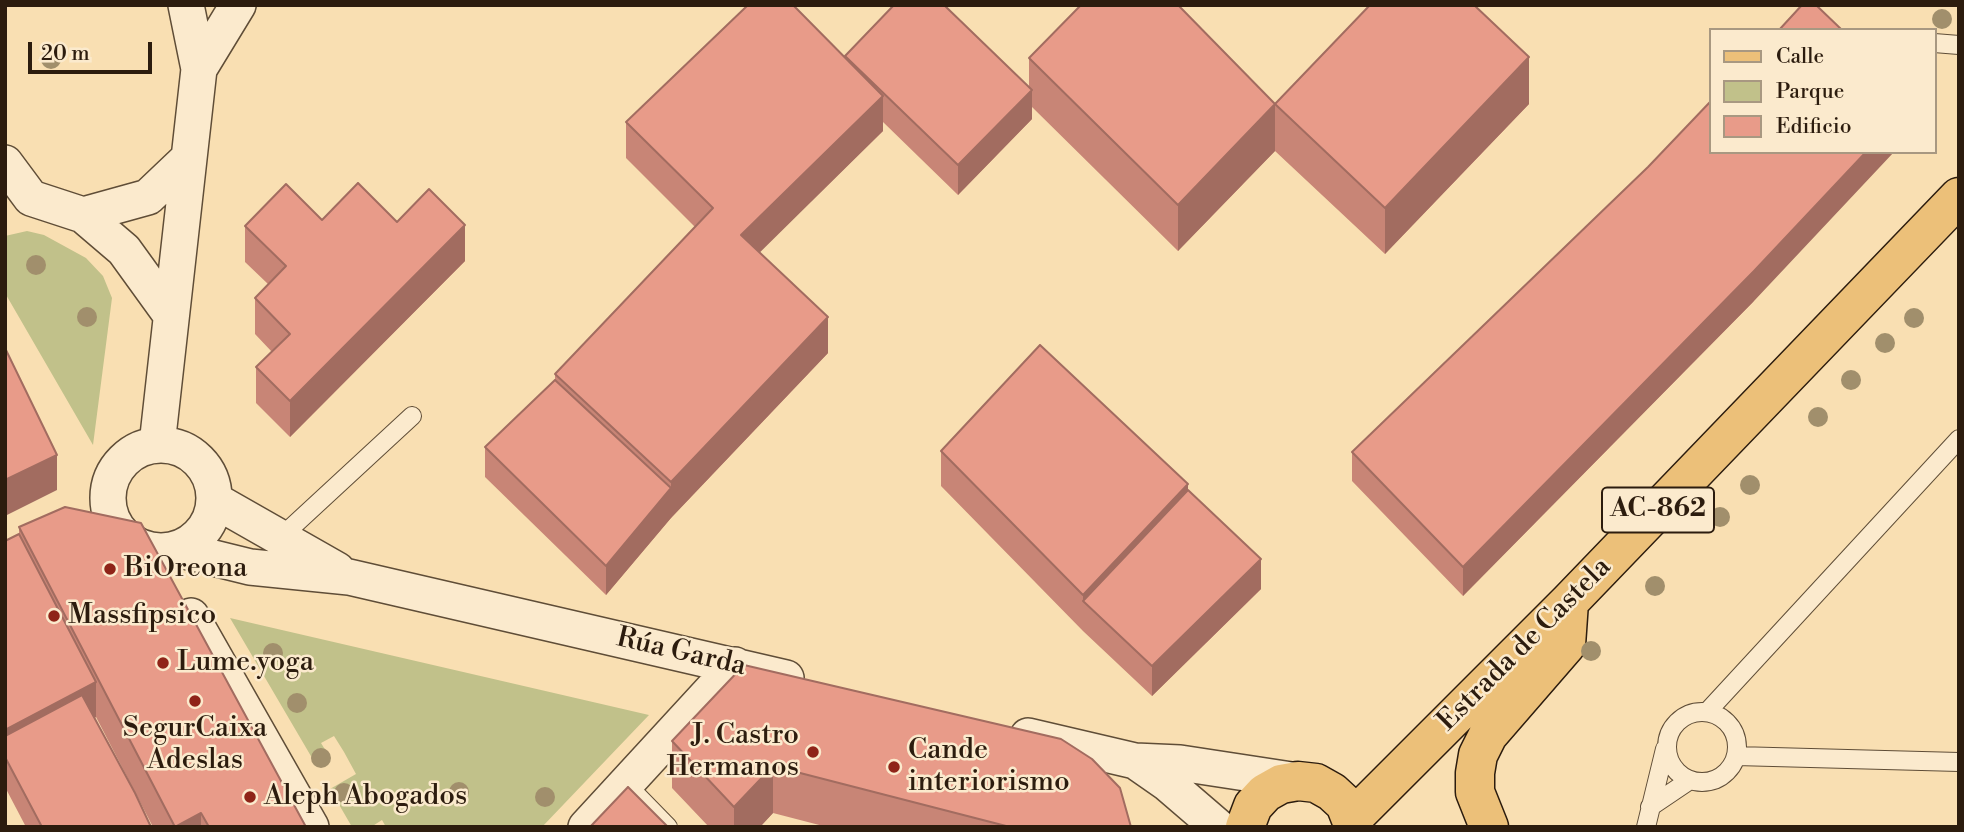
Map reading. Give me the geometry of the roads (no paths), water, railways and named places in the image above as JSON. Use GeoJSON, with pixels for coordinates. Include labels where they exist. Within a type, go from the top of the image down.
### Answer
{"type":"FeatureCollection","features":[{"type":"Feature","properties":{"kind":"main road","name":"Estrada de Castela"},"geometry":{"type":"LineString","coordinates":[[1353,823],[1959,197]]}},
{"type":"Feature","properties":{"kind":"main road"},"geometry":{"type":"LineString","coordinates":[[1489,827],[1475,792],[1478,755],[1488,735],[1566,645],[1569,602]]}},
{"type":"Feature","properties":{"kind":"main road"},"geometry":{"type":"LineString","coordinates":[[1245,827],[1253,806],[1265,793],[1281,784],[1298,781],[1316,783],[1332,792],[1345,804],[1353,823]]}},
{"type":"Feature","properties":{"kind":"street"},"geometry":{"type":"LineString","coordinates":[[157,445],[199,69],[186,5]]}},
{"type":"Feature","properties":{"kind":"street"},"geometry":{"type":"LineString","coordinates":[[199,69],[239,5]]}},
{"type":"Feature","properties":{"kind":"street"},"geometry":{"type":"LineString","coordinates":[[5,163],[18,201],[83,215],[148,197],[189,158]]}},
{"type":"Feature","properties":{"kind":"street"},"geometry":{"type":"LineString","coordinates":[[148,197],[167,233],[171,315]]}},
{"type":"Feature","properties":{"kind":"street"},"geometry":{"type":"LineString","coordinates":[[83,215],[124,250],[171,315]]}},
{"type":"Feature","properties":{"kind":"street"},"geometry":{"type":"LineString","coordinates":[[157,445],[174,446],[191,454],[204,466],[212,482],[214,500],[212,516],[204,531],[192,542],[166,550],[138,547],[123,536],[113,522],[96,511],[114,472],[125,459],[140,449],[157,445]]}},
{"type":"Feature","properties":{"kind":"street","name":"Rúa Garda"},"geometry":{"type":"LineString","coordinates":[[214,500],[349,578]]}},
{"type":"Feature","properties":{"kind":"street"},"geometry":{"type":"LineString","coordinates":[[166,550],[310,827]]}},
{"type":"Feature","properties":{"kind":"street","name":"Rúa Garda"},"geometry":{"type":"LineString","coordinates":[[166,550],[250,567],[349,578],[812,684]]}},
{"type":"Feature","properties":{"kind":"street"},"geometry":{"type":"LineString","coordinates":[[586,827],[619,797],[735,665]]}},
{"type":"Feature","properties":{"kind":"street"},"geometry":{"type":"LineString","coordinates":[[1003,730],[1135,761],[1180,763],[1298,781]]}},
{"type":"Feature","properties":{"kind":"street"},"geometry":{"type":"LineString","coordinates":[[1135,761],[1168,784],[1218,827]]}},
{"type":"Feature","properties":{"kind":"lane"},"geometry":{"type":"LineString","coordinates":[[1936,43],[1959,45]]}},
{"type":"Feature","properties":{"kind":"lane"},"geometry":{"type":"LineString","coordinates":[[280,538],[412,416]]}},
{"type":"Feature","properties":{"kind":"lane"},"geometry":{"type":"LineString","coordinates":[[1707,712],[1959,439]]}},
{"type":"Feature","properties":{"kind":"lane"},"geometry":{"type":"LineString","coordinates":[[1646,827],[1650,807],[1669,733],[1685,716],[1707,712],[1718,716],[1734,733],[1737,744],[1736,756],[1731,766],[1723,775],[1713,780],[1690,780],[1650,807]]}},
{"type":"Feature","properties":{"kind":"lane"},"geometry":{"type":"LineString","coordinates":[[1667,744],[1672,767],[1690,780]]}},
{"type":"Feature","properties":{"kind":"lane"},"geometry":{"type":"LineString","coordinates":[[1736,756],[1959,762]]}},
{"type":"Feature","properties":{"kind":"lane"},"geometry":{"type":"LineString","coordinates":[[619,797],[668,827]]}},
{"type":"Feature","properties":{"kind":"place","name":"BiOreona"},"geometry":{"type":"Point","coordinates":[110,569]}},
{"type":"Feature","properties":{"kind":"place","name":"Massfipsico"},"geometry":{"type":"Point","coordinates":[54,616]}},
{"type":"Feature","properties":{"kind":"place","name":"Lume.yoga"},"geometry":{"type":"Point","coordinates":[163,663]}},
{"type":"Feature","properties":{"kind":"place","name":"SegurCaixa Adeslas"},"geometry":{"type":"Point","coordinates":[195,701]}},
{"type":"Feature","properties":{"kind":"place","name":"J. Castro Hermanos"},"geometry":{"type":"Point","coordinates":[813,752]}},
{"type":"Feature","properties":{"kind":"place","name":"Cande interiorismo"},"geometry":{"type":"Point","coordinates":[894,767]}},
{"type":"Feature","properties":{"kind":"place","name":"Aleph Abogados"},"geometry":{"type":"Point","coordinates":[250,797]}}]}
